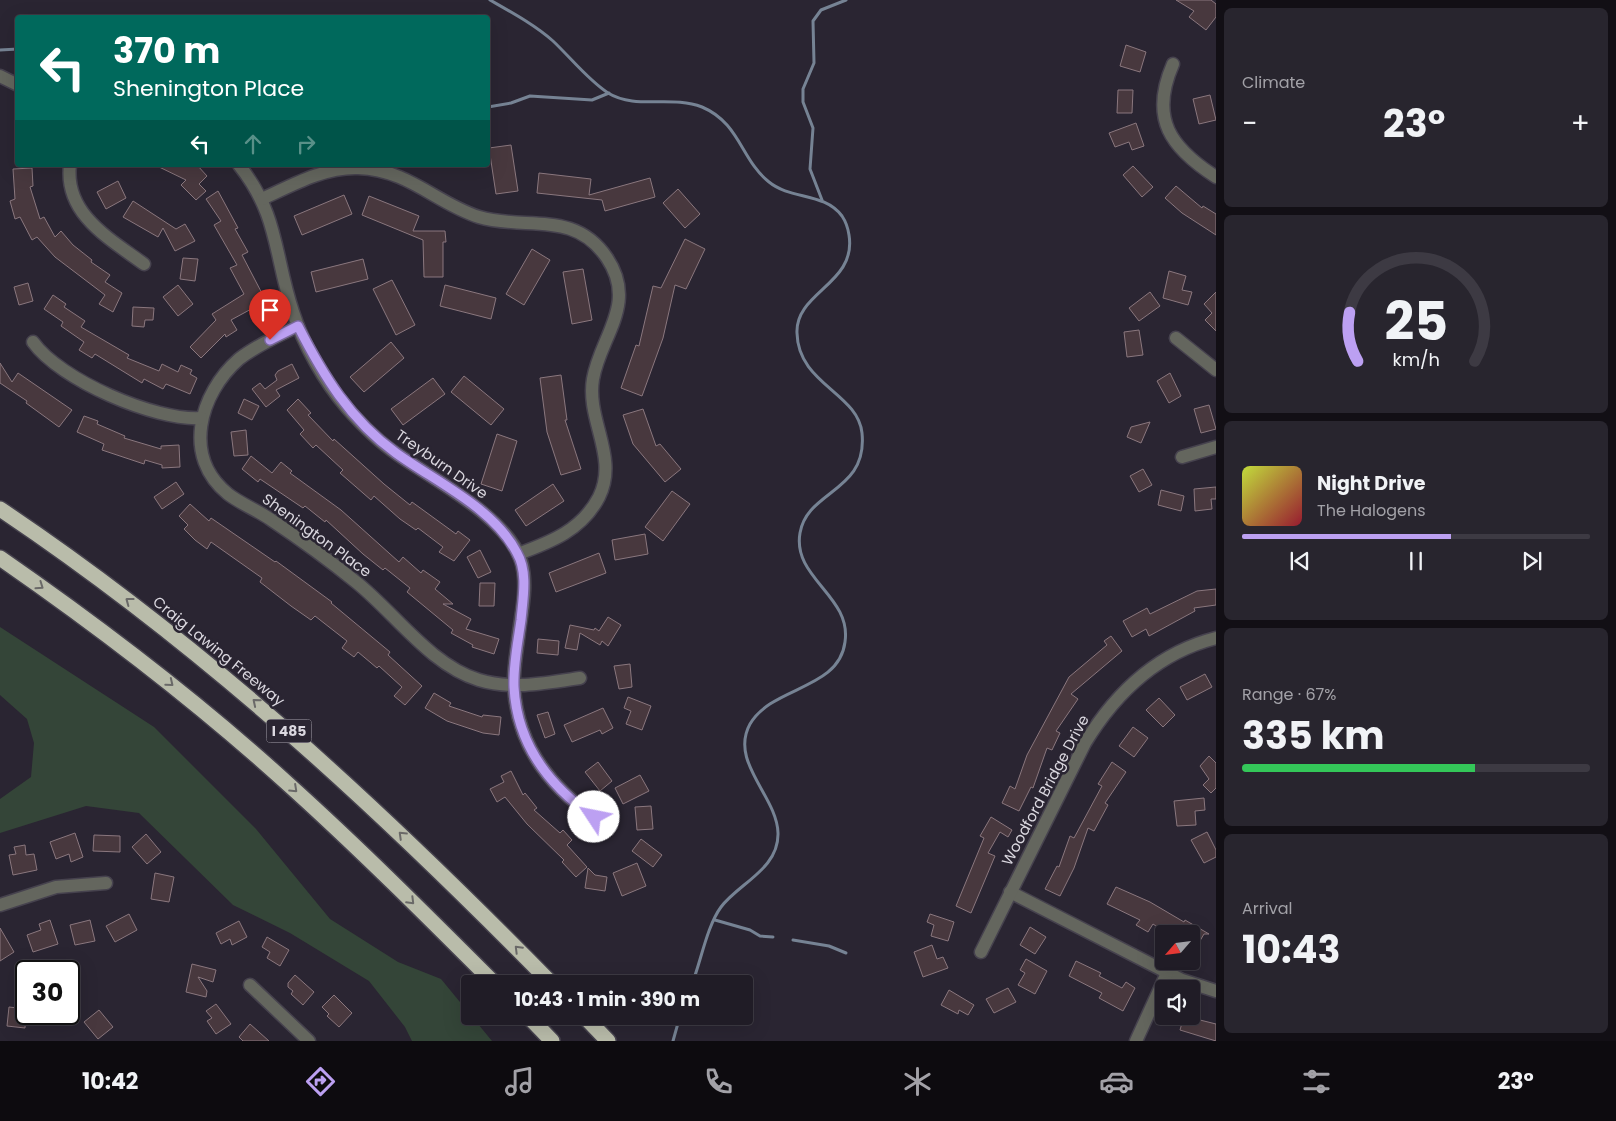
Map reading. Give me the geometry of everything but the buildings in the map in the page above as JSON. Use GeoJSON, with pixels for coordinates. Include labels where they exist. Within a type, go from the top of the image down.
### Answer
{"type":"FeatureCollection","features":[{"type":"Feature","properties":{"kind":"highway","name":"Craig Lawing Freeway"},"geometry":{"type":"LineString","coordinates":[[0,509],[167,630],[274,718],[376,811],[543,975]]}},
{"type":"Feature","properties":{"kind":"highway","name":"I 485"},"geometry":{"type":"LineString","coordinates":[[0,558],[109,636],[214,720],[288,783],[372,862],[486,975]]}},
{"type":"Feature","properties":{"kind":"highway"},"geometry":{"type":"LineString","coordinates":[[537,1025],[552,1041]]}},
{"type":"Feature","properties":{"kind":"highway"},"geometry":{"type":"LineString","coordinates":[[593,1025],[607,1040]]}},
{"type":"Feature","properties":{"kind":"street"},"geometry":{"type":"LineString","coordinates":[[1173,64],[1165,83],[1163,95],[1168,131],[1183,154],[1216,178]]}},
{"type":"Feature","properties":{"kind":"street"},"geometry":{"type":"LineString","coordinates":[[0,76],[15,84]]}},
{"type":"Feature","properties":{"kind":"street"},"geometry":{"type":"LineString","coordinates":[[70,167],[72,188],[82,213],[100,231],[144,264]]}},
{"type":"Feature","properties":{"kind":"street","name":"Treyburn Drive"},"geometry":{"type":"LineString","coordinates":[[240,167],[262,199],[271,220],[298,326],[326,379],[356,418],[396,454],[488,516],[503,531],[518,554],[524,579],[524,597],[514,686],[521,725],[534,756],[555,786],[571,802],[594,817]]}},
{"type":"Feature","properties":{"kind":"street"},"geometry":{"type":"LineString","coordinates":[[262,199],[313,176],[334,170],[358,168],[378,170],[417,184],[466,212],[481,218],[569,228],[589,238],[607,258],[616,277],[618,306],[614,326],[595,369],[591,398],[606,459],[604,483],[596,502],[580,524],[565,534],[518,554]]}},
{"type":"Feature","properties":{"kind":"street","name":"Shenington Place"},"geometry":{"type":"LineString","coordinates":[[298,326],[256,348],[238,360],[217,386],[201,418],[202,451],[207,467],[216,481],[228,494],[269,518],[357,582],[424,644],[454,668],[477,679],[514,686],[580,678]]}},
{"type":"Feature","properties":{"kind":"street"},"geometry":{"type":"LineString","coordinates":[[1176,338],[1216,370]]}},
{"type":"Feature","properties":{"kind":"street"},"geometry":{"type":"LineString","coordinates":[[33,342],[53,363],[107,394],[168,414],[201,418]]}},
{"type":"Feature","properties":{"kind":"street"},"geometry":{"type":"LineString","coordinates":[[1182,456],[1216,447]]}},
{"type":"Feature","properties":{"kind":"street","name":"Woodford Bridge Drive"},"geometry":{"type":"LineString","coordinates":[[981,952],[1085,743],[1114,701],[1137,678],[1159,662],[1185,647],[1216,638]]}},
{"type":"Feature","properties":{"kind":"street"},"geometry":{"type":"LineString","coordinates":[[0,905],[56,887],[106,883]]}},
{"type":"Feature","properties":{"kind":"street"},"geometry":{"type":"LineString","coordinates":[[1010,892],[1167,973],[1202,988],[1216,991]]}},
{"type":"Feature","properties":{"kind":"street"},"geometry":{"type":"LineString","coordinates":[[1136,1041],[1167,973]]}},
{"type":"Feature","properties":{"kind":"street"},"geometry":{"type":"LineString","coordinates":[[250,985],[305,1040]]}},
{"type":"Feature","properties":{"kind":"green space"},"geometry":{"type":"Polygon","coordinates":[[[0,627],[154,727],[256,829],[330,919],[398,962],[441,979],[461,1003],[461,1025],[479,1025],[492,1041],[412,1041],[405,1027],[369,981],[290,933],[233,905],[139,813],[86,806],[0,833],[0,799],[31,777],[34,743],[27,719],[0,695],[0,627]]]}},
{"type":"Feature","properties":{"kind":"waterway"},"geometry":{"type":"LineString","coordinates":[[490,0],[546,35],[608,93],[630,101],[690,104],[702,107],[715,114],[733,132],[752,163],[769,182],[787,192],[817,199],[835,208],[842,216],[849,232],[849,252],[844,265],[836,277],[805,307],[799,319],[797,333],[800,350],[807,365],[850,408],[858,419],[862,433],[861,452],[856,467],[847,479],[813,508],[805,519],[800,533],[800,549],[805,563],[840,612],[845,626],[845,642],[840,658],[831,670],[818,679],[773,702],[760,712],[750,724],[745,738],[745,752],[749,765],[776,819],[777,846],[772,856],[757,875],[721,907],[708,934],[695,975]]}},
{"type":"Feature","properties":{"kind":"waterway"},"geometry":{"type":"LineString","coordinates":[[822,200],[810,169],[813,128],[803,102],[803,89],[814,63],[813,21],[821,10],[846,0]]}},
{"type":"Feature","properties":{"kind":"waterway"},"geometry":{"type":"LineString","coordinates":[[0,50],[15,49]]}},
{"type":"Feature","properties":{"kind":"waterway"},"geometry":{"type":"LineString","coordinates":[[490,107],[511,103],[530,96],[592,100],[609,93]]}},
{"type":"Feature","properties":{"kind":"waterway"},"geometry":{"type":"LineString","coordinates":[[715,920],[750,930],[760,936],[773,937]]}},
{"type":"Feature","properties":{"kind":"waterway"},"geometry":{"type":"LineString","coordinates":[[793,940],[829,946],[846,953]]}},
{"type":"Feature","properties":{"kind":"waterway"},"geometry":{"type":"LineString","coordinates":[[673,1041],[677,1025]]}},
{"type":"Feature","properties":{"kind":"route"},"geometry":{"type":"LineString","coordinates":[[270,340],[298,326],[326,379],[356,418],[396,454],[477,508],[503,531],[518,554],[522,564],[524,579],[524,597],[514,672],[515,695],[523,732],[528,746],[555,786],[571,802],[594,817]]}}]}
